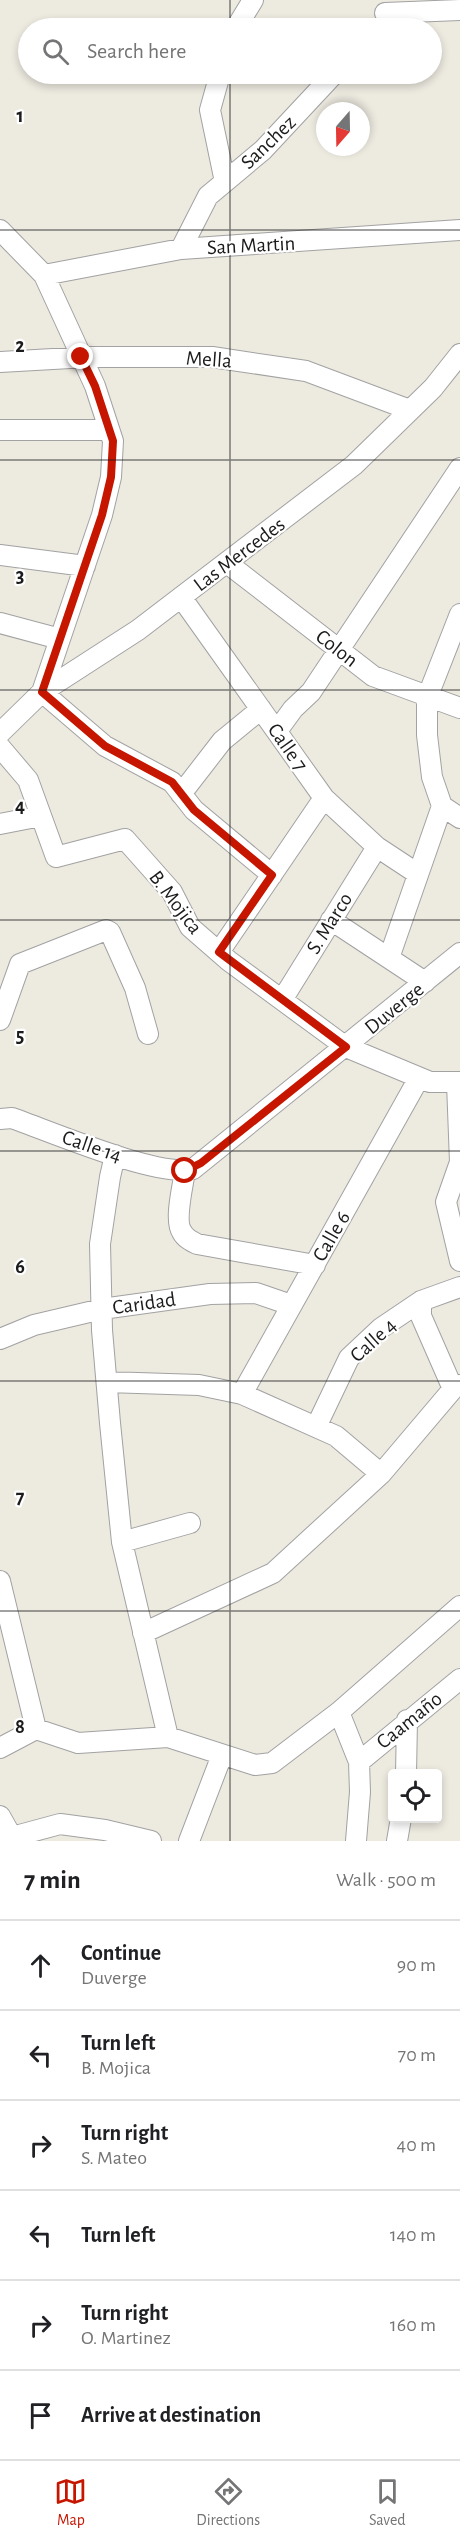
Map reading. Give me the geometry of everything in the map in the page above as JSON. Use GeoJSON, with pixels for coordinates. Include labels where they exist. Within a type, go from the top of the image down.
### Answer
{"type":"FeatureCollection","features":[{"type":"Feature","properties":{"kind":"street"},"geometry":{"type":"LineString","coordinates":[[242,18],[253,0]]}},
{"type":"Feature","properties":{"kind":"street"},"geometry":{"type":"LineString","coordinates":[[381,14],[460,10]]}},
{"type":"Feature","properties":{"kind":"street"},"geometry":{"type":"LineString","coordinates":[[217,84],[210,110],[225,182]]}},
{"type":"Feature","properties":{"kind":"street","name":"Sanchez"},"geometry":{"type":"LineString","coordinates":[[181,249],[208,196],[263,150],[325,84]]}},
{"type":"Feature","properties":{"kind":"street"},"geometry":{"type":"LineString","coordinates":[[0,230],[44,275],[95,386],[113,441],[111,477],[102,515],[42,692],[105,746],[172,782],[194,810],[272,875]]}},
{"type":"Feature","properties":{"kind":"street","name":"San Martin"},"geometry":{"type":"LineString","coordinates":[[44,275],[181,249],[460,230]]}},
{"type":"Feature","properties":{"kind":"street","name":"Las Mercedes"},"geometry":{"type":"LineString","coordinates":[[0,732],[42,692],[138,630],[354,465],[433,387],[460,354]]}},
{"type":"Feature","properties":{"kind":"street","name":"Mella"},"geometry":{"type":"LineString","coordinates":[[0,362],[81,357],[212,357],[306,371],[410,410]]}},
{"type":"Feature","properties":{"kind":"street"},"geometry":{"type":"LineString","coordinates":[[0,430],[109,430]]}},
{"type":"Feature","properties":{"kind":"street"},"geometry":{"type":"LineString","coordinates":[[277,731],[293,709],[311,692],[460,468]]}},
{"type":"Feature","properties":{"kind":"street"},"geometry":{"type":"LineString","coordinates":[[0,555],[85,566]]}},
{"type":"Feature","properties":{"kind":"street","name":"Colon"},"geometry":{"type":"LineString","coordinates":[[227,563],[373,676],[427,698],[460,708]]}},
{"type":"Feature","properties":{"kind":"street","name":"Calle 7"},"geometry":{"type":"LineString","coordinates":[[181,597],[324,798],[377,847],[418,874]]}},
{"type":"Feature","properties":{"kind":"street"},"geometry":{"type":"LineString","coordinates":[[460,615],[427,698],[427,735],[432,777],[442,806],[460,818]]}},
{"type":"Feature","properties":{"kind":"street"},"geometry":{"type":"LineString","coordinates":[[0,623],[60,639]]}},
{"type":"Feature","properties":{"kind":"street"},"geometry":{"type":"LineString","coordinates":[[181,794],[222,741],[261,709]]}},
{"type":"Feature","properties":{"kind":"street"},"geometry":{"type":"LineString","coordinates":[[0,747],[28,780],[41,816],[0,824]]}},
{"type":"Feature","properties":{"kind":"street"},"geometry":{"type":"LineString","coordinates":[[219,952],[324,798]]}},
{"type":"Feature","properties":{"kind":"street"},"geometry":{"type":"LineString","coordinates":[[389,958],[442,806]]}},
{"type":"Feature","properties":{"kind":"street","name":"B. Mojica"},"geometry":{"type":"LineString","coordinates":[[41,816],[56,857],[125,839],[172,892],[190,927],[219,952],[346,1047],[425,1080]]}},
{"type":"Feature","properties":{"kind":"street","name":"S. Marco"},"geometry":{"type":"LineString","coordinates":[[282,1000],[377,847]]}},
{"type":"Feature","properties":{"kind":"street"},"geometry":{"type":"LineString","coordinates":[[331,920],[425,982]]}},
{"type":"Feature","properties":{"kind":"street"},"geometry":{"type":"LineString","coordinates":[[0,1020],[20,964],[106,930],[110,932],[135,988],[148,1034]]}},
{"type":"Feature","properties":{"kind":"street","name":"Duverge"},"geometry":{"type":"LineString","coordinates":[[185,1171],[201,1163],[460,954]]}},
{"type":"Feature","properties":{"kind":"street"},"geometry":{"type":"LineString","coordinates":[[425,1080],[459,1082],[460,1162],[458,1177],[447,1202],[460,1261]]}},
{"type":"Feature","properties":{"kind":"street","name":"Calle 6"},"geometry":{"type":"LineString","coordinates":[[242,1394],[291,1305],[425,1080]]}},
{"type":"Feature","properties":{"kind":"street","name":"Calle 14"},"geometry":{"type":"LineString","coordinates":[[0,1119],[12,1118],[115,1155],[185,1171]]}},
{"type":"Feature","properties":{"kind":"street"},"geometry":{"type":"LineString","coordinates":[[115,1155],[100,1244],[107,1382],[122,1542],[168,1737]]}},
{"type":"Feature","properties":{"kind":"street"},"geometry":{"type":"LineString","coordinates":[[185,1171],[178,1219],[180,1231],[188,1239],[197,1244],[315,1265]]}},
{"type":"Feature","properties":{"kind":"street","name":"Calle 4"},"geometry":{"type":"LineString","coordinates":[[317,1425],[349,1358],[381,1329],[421,1301],[460,1287]]}},
{"type":"Feature","properties":{"kind":"street","name":"Caridad"},"geometry":{"type":"LineString","coordinates":[[0,1338],[34,1325],[102,1309],[210,1294],[256,1293],[291,1305]]}},
{"type":"Feature","properties":{"kind":"street"},"geometry":{"type":"LineString","coordinates":[[143,1633],[273,1573],[381,1474],[456,1387],[421,1316],[421,1301]]}},
{"type":"Feature","properties":{"kind":"street"},"geometry":{"type":"LineString","coordinates":[[107,1382],[199,1385],[242,1394],[317,1425],[336,1436],[381,1474]]}},
{"type":"Feature","properties":{"kind":"street"},"geometry":{"type":"LineString","coordinates":[[122,1542],[190,1523]]}},
{"type":"Feature","properties":{"kind":"street"},"geometry":{"type":"LineString","coordinates":[[0,1581],[36,1729]]}},
{"type":"Feature","properties":{"kind":"street"},"geometry":{"type":"LineString","coordinates":[[0,1748],[36,1729],[78,1743],[168,1737],[255,1765],[272,1763],[339,1712],[460,1606]]}},
{"type":"Feature","properties":{"kind":"street","name":"Caamaño"},"geometry":{"type":"LineString","coordinates":[[359,1762],[407,1720],[460,1679]]}},
{"type":"Feature","properties":{"kind":"street","name":"Caamaño"},"geometry":{"type":"LineString","coordinates":[[339,1712],[359,1762],[356,1841]]}},
{"type":"Feature","properties":{"kind":"street"},"geometry":{"type":"LineString","coordinates":[[406,1769],[407,1720]]}},
{"type":"Feature","properties":{"kind":"street"},"geometry":{"type":"LineString","coordinates":[[189,1841],[222,1755]]}},
{"type":"Feature","properties":{"kind":"street"},"geometry":{"type":"LineString","coordinates":[[0,1816],[11,1840],[60,1824],[105,1830],[151,1841]]}},
{"type":"Feature","properties":{"kind":"street"},"geometry":{"type":"LineString","coordinates":[[397,1841],[400,1823]]}},
{"type":"Feature","properties":{"kind":"route"},"geometry":{"type":"LineString","coordinates":[[81,357],[95,386],[113,441],[111,477],[102,515],[42,692],[105,746],[172,782],[194,810],[272,875],[219,952],[346,1047],[201,1163],[185,1171]]}}]}
